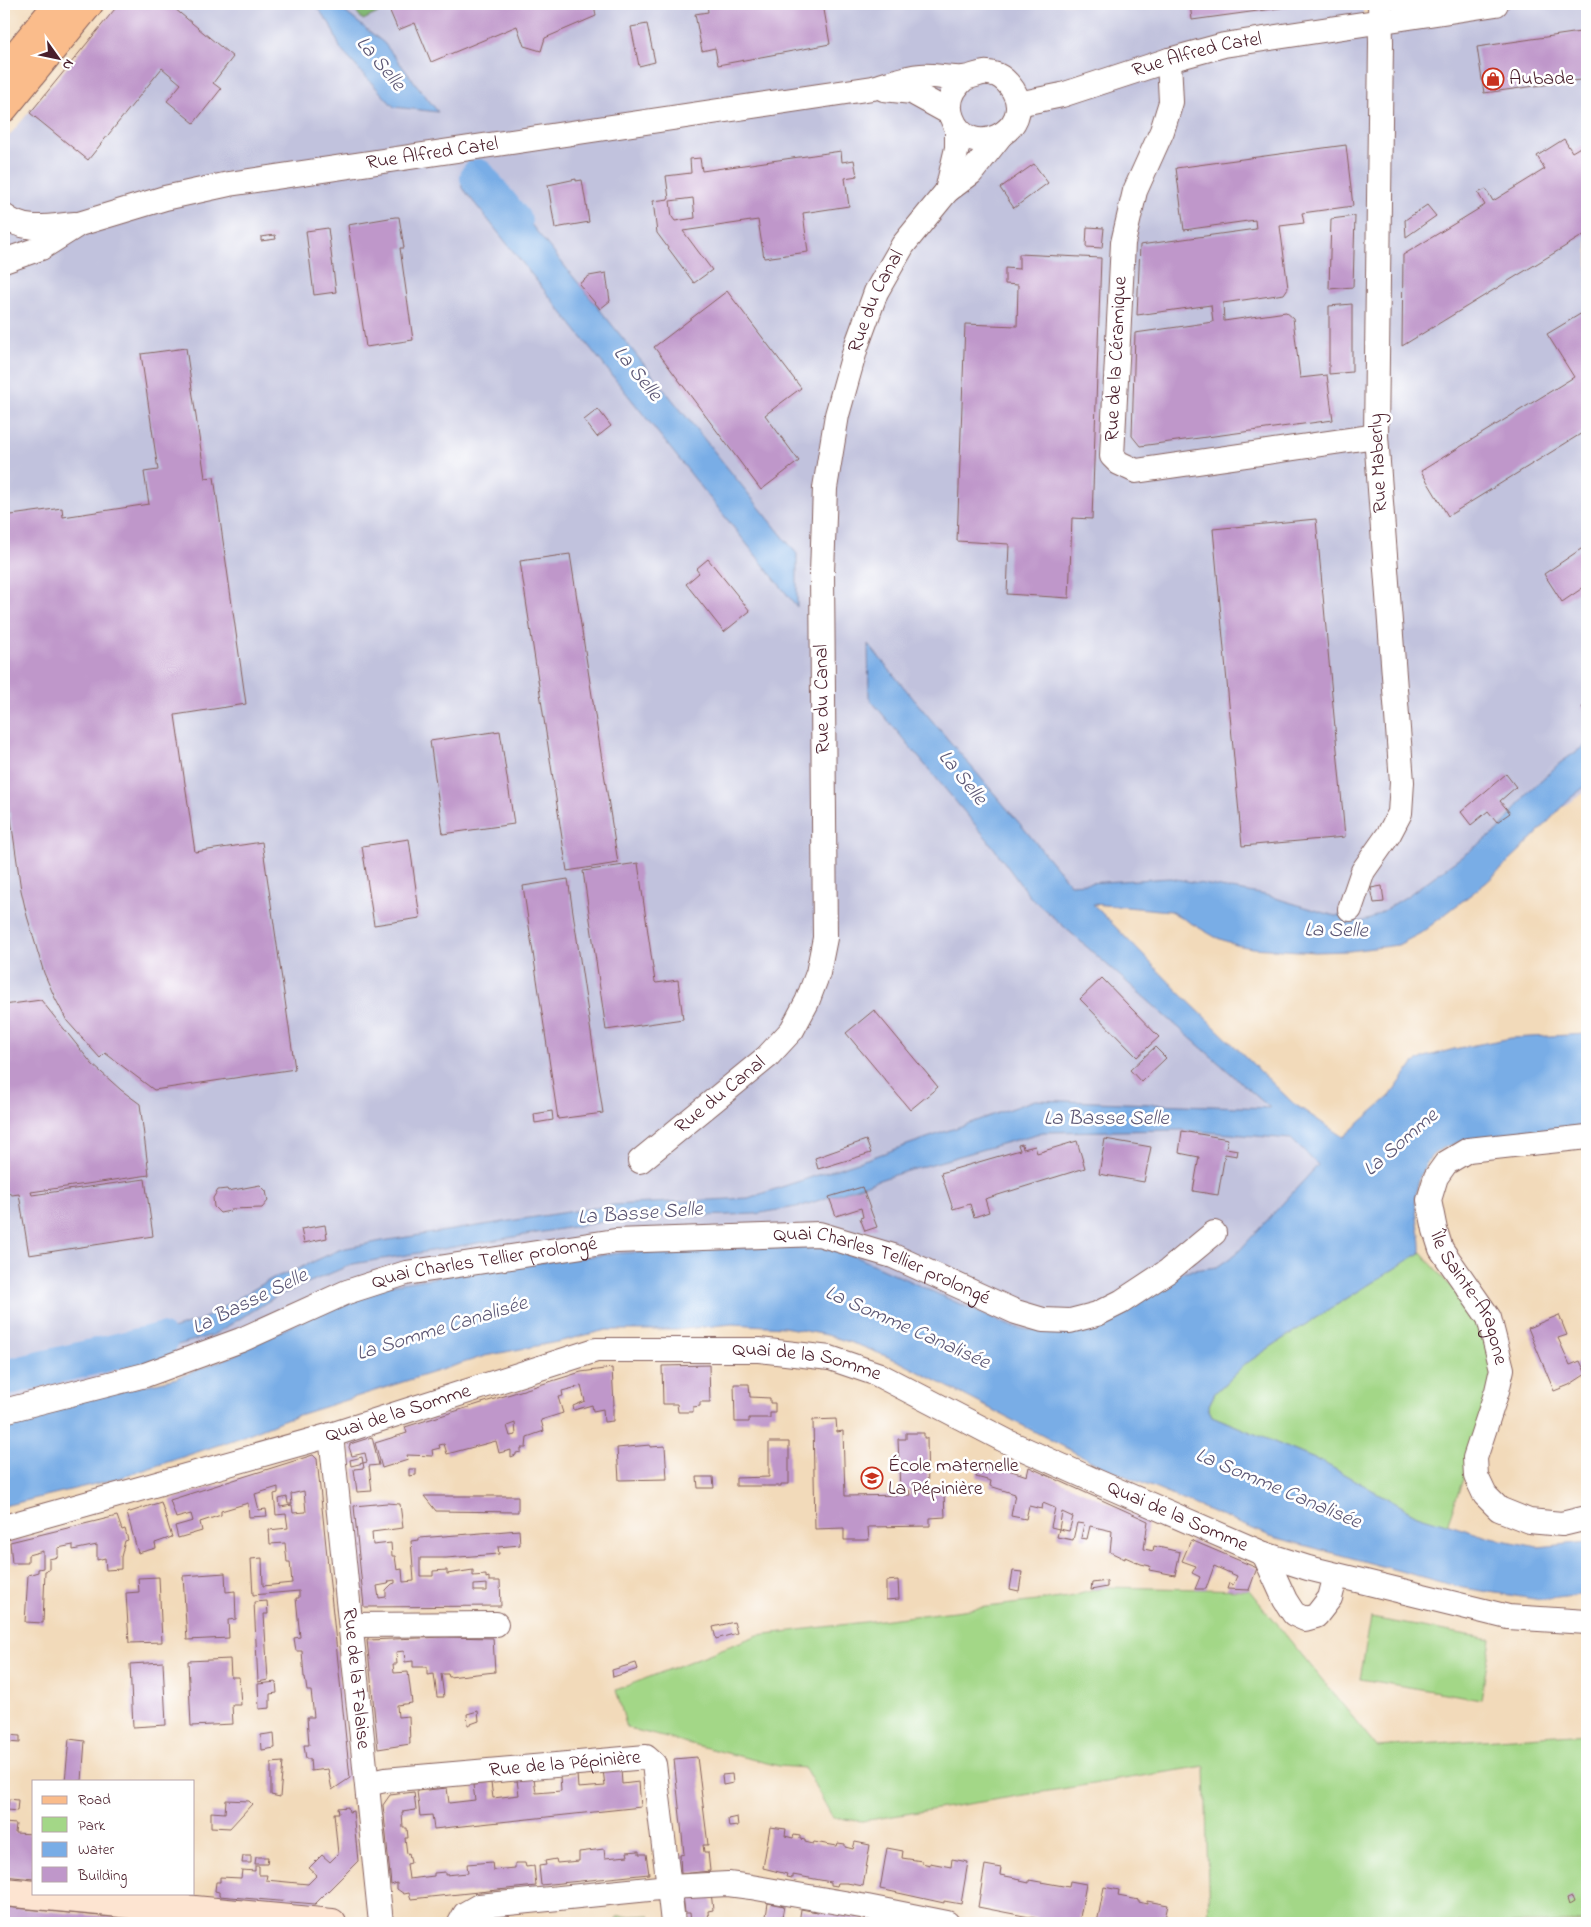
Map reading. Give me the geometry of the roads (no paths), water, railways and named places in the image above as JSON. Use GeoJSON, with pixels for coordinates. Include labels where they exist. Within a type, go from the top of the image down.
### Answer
{"type":"FeatureCollection","features":[{"type":"Feature","properties":{"kind":"main road"},"geometry":{"type":"LineString","coordinates":[[4,70],[58,4]]}},
{"type":"Feature","properties":{"kind":"main road"},"geometry":{"type":"LineString","coordinates":[[4,108],[89,4]]}},
{"type":"Feature","properties":{"kind":"street","name":"Rue Alfred Catel"},"geometry":{"type":"LineString","coordinates":[[1018,104],[1062,95],[1168,60],[1224,45],[1381,13],[1496,4]]}},
{"type":"Feature","properties":{"kind":"street","name":"Rue Maberly"},"geometry":{"type":"LineString","coordinates":[[1350,909],[1363,871],[1389,834],[1400,813],[1401,790],[1376,436],[1381,13]]}},
{"type":"Feature","properties":{"kind":"street","name":"Rue de la Céramique"},"geometry":{"type":"LineString","coordinates":[[1168,60],[1171,102],[1162,131],[1135,191],[1123,243],[1112,456],[1118,463],[1136,471],[1376,436]]}},
{"type":"Feature","properties":{"kind":"street"},"geometry":{"type":"LineString","coordinates":[[976,73],[988,73],[999,76],[1009,83],[1015,93],[1018,104],[1014,122],[1001,136],[992,139],[973,139],[964,134],[954,120],[950,103],[952,93],[965,78],[976,73]]}},
{"type":"Feature","properties":{"kind":"street","name":"Rue Alfred Catel"},"geometry":{"type":"LineString","coordinates":[[4,261],[41,248],[79,224],[165,198],[229,184],[873,88],[919,76],[965,78]]}},
{"type":"Feature","properties":{"kind":"street","name":"Rue Alfred Catel"},"geometry":{"type":"LineString","coordinates":[[873,88],[912,92],[954,120]]}},
{"type":"Feature","properties":{"kind":"street","name":"Rue du Canal"},"geometry":{"type":"LineString","coordinates":[[947,191],[957,148],[954,120]]}},
{"type":"Feature","properties":{"kind":"street","name":"Rue du Canal"},"geometry":{"type":"LineString","coordinates":[[640,1161],[759,1063],[780,1043],[792,1030],[807,1002],[818,973],[825,938],[822,573],[825,488],[837,415],[856,347],[876,292],[903,245],[947,191],[971,173],[1001,136]]}},
{"type":"Feature","properties":{"kind":"street"},"geometry":{"type":"LineString","coordinates":[[4,216],[11,222],[27,228],[79,224]]}},
{"type":"Feature","properties":{"kind":"street","name":"Île Sainte-Aragone"},"geometry":{"type":"LineString","coordinates":[[1587,1137],[1468,1150],[1446,1163],[1436,1177],[1429,1200],[1441,1249],[1489,1318],[1502,1369],[1498,1390],[1475,1458],[1476,1476],[1485,1495],[1499,1509],[1528,1521],[1562,1524],[1587,1518]]}},
{"type":"Feature","properties":{"kind":"street","name":"Quai Charles Tellier prolongé"},"geometry":{"type":"LineString","coordinates":[[4,1411],[145,1375],[241,1340],[348,1292],[406,1273],[605,1242],[820,1234],[893,1256],[1016,1312],[1043,1320],[1070,1321],[1097,1314],[1121,1302],[1168,1271],[1214,1233]]}},
{"type":"Feature","properties":{"kind":"street","name":"Quai de la Somme"},"geometry":{"type":"LineString","coordinates":[[4,1528],[332,1435],[596,1350],[758,1350],[830,1358],[877,1374],[1008,1442],[1264,1554],[1308,1568],[1508,1617],[1587,1622]]}},
{"type":"Feature","properties":{"kind":"street","name":"Rue de la Falaise"},"geometry":{"type":"LineString","coordinates":[[332,1435],[381,1923]]}},
{"type":"Feature","properties":{"kind":"street"},"geometry":{"type":"LineString","coordinates":[[1264,1554],[1285,1600],[1294,1614],[1305,1619],[1316,1616],[1330,1598],[1336,1575]]}},
{"type":"Feature","properties":{"kind":"street"},"geometry":{"type":"LineString","coordinates":[[351,1625],[496,1624]]}},
{"type":"Feature","properties":{"kind":"street","name":"Rue de la Pépinière"},"geometry":{"type":"LineString","coordinates":[[367,1784],[385,1780],[646,1757],[654,1764],[673,1923]]}},
{"type":"Feature","properties":{"kind":"street"},"geometry":{"type":"LineString","coordinates":[[460,1923],[465,1914],[479,1906],[668,1887],[728,1884],[877,1908],[947,1923]]}},
{"type":"Feature","properties":{"kind":"street"},"geometry":{"type":"LineString","coordinates":[[4,1892],[332,1923]]}},
{"type":"Feature","properties":{"kind":"water"},"geometry":{"type":"Polygon","coordinates":[[[314,4],[338,4],[345,12],[384,43],[438,112],[394,107],[341,50],[330,24],[314,4]]]}},
{"type":"Feature","properties":{"kind":"water"},"geometry":{"type":"Polygon","coordinates":[[[496,181],[797,554],[797,607],[461,186],[496,181]]]}},
{"type":"Feature","properties":{"kind":"water"},"geometry":{"type":"Polygon","coordinates":[[[868,644],[1070,884],[1170,878],[1265,895],[1335,916],[1345,915],[1359,922],[1370,919],[1407,896],[1500,829],[1528,792],[1560,763],[1587,744],[1587,785],[1568,800],[1535,836],[1487,882],[1421,933],[1398,945],[1349,951],[1315,952],[1252,948],[1236,945],[1215,937],[1170,911],[1093,904],[1182,995],[1293,1103],[1343,1137],[1390,1096],[1414,1063],[1425,1057],[1454,1049],[1511,1038],[1587,1034],[1587,1126],[1463,1141],[1434,1154],[1425,1165],[1419,1179],[1416,1195],[1421,1252],[1244,1365],[1215,1393],[1209,1405],[1209,1410],[1212,1416],[1324,1463],[1417,1515],[1491,1538],[1538,1547],[1587,1542],[1587,1594],[1541,1600],[1463,1588],[1270,1536],[1101,1466],[898,1361],[861,1346],[827,1335],[784,1327],[732,1324],[676,1330],[606,1330],[562,1341],[485,1356],[286,1419],[233,1440],[120,1478],[4,1506],[4,1418],[177,1378],[230,1357],[364,1289],[507,1266],[619,1253],[789,1246],[824,1248],[857,1257],[1013,1327],[1051,1331],[1185,1271],[1217,1267],[1237,1253],[1318,1165],[1291,1139],[1182,1130],[1043,1132],[894,1175],[802,1206],[755,1214],[620,1219],[353,1264],[277,1296],[213,1335],[117,1362],[111,1348],[201,1320],[273,1278],[341,1249],[612,1205],[748,1198],[873,1157],[1035,1100],[1270,1108],[1029,896],[988,840],[869,698],[868,644]]]}},
{"type":"Feature","properties":{"kind":"water"},"geometry":{"type":"Polygon","coordinates":[[[100,1350],[105,1366],[4,1392],[4,1373],[100,1350]]]}},
{"type":"Feature","properties":{"kind":"waterway","name":"La Selle"},"geometry":{"type":"LineString","coordinates":[[478,177],[514,222]]}},
{"type":"Feature","properties":{"kind":"waterway","name":"La Basse Selle"},"geometry":{"type":"LineString","coordinates":[[4,1378],[160,1341]]}},
{"type":"Feature","properties":{"kind":"place","name":"Aubade"},"geometry":{"type":"Point","coordinates":[1493,79]}},
{"type":"Feature","properties":{"kind":"place","name":"École maternelle La Pépinière"},"geometry":{"type":"Point","coordinates":[872,1478]}},
{"type":"Feature","properties":{"kind":"water label","name":"La Somme"},"geometry":{"type":"Point","coordinates":[1401,1143]}},
{"type":"Feature","properties":{"kind":"water label","name":"La Somme Canalisée"},"geometry":{"type":"Point","coordinates":[907,1328]}},
{"type":"Feature","properties":{"kind":"water label","name":"La Somme Canalisée"},"geometry":{"type":"Point","coordinates":[442,1329]}},
{"type":"Feature","properties":{"kind":"water label","name":"La Somme Canalisée"},"geometry":{"type":"Point","coordinates":[1278,1489]}}]}
